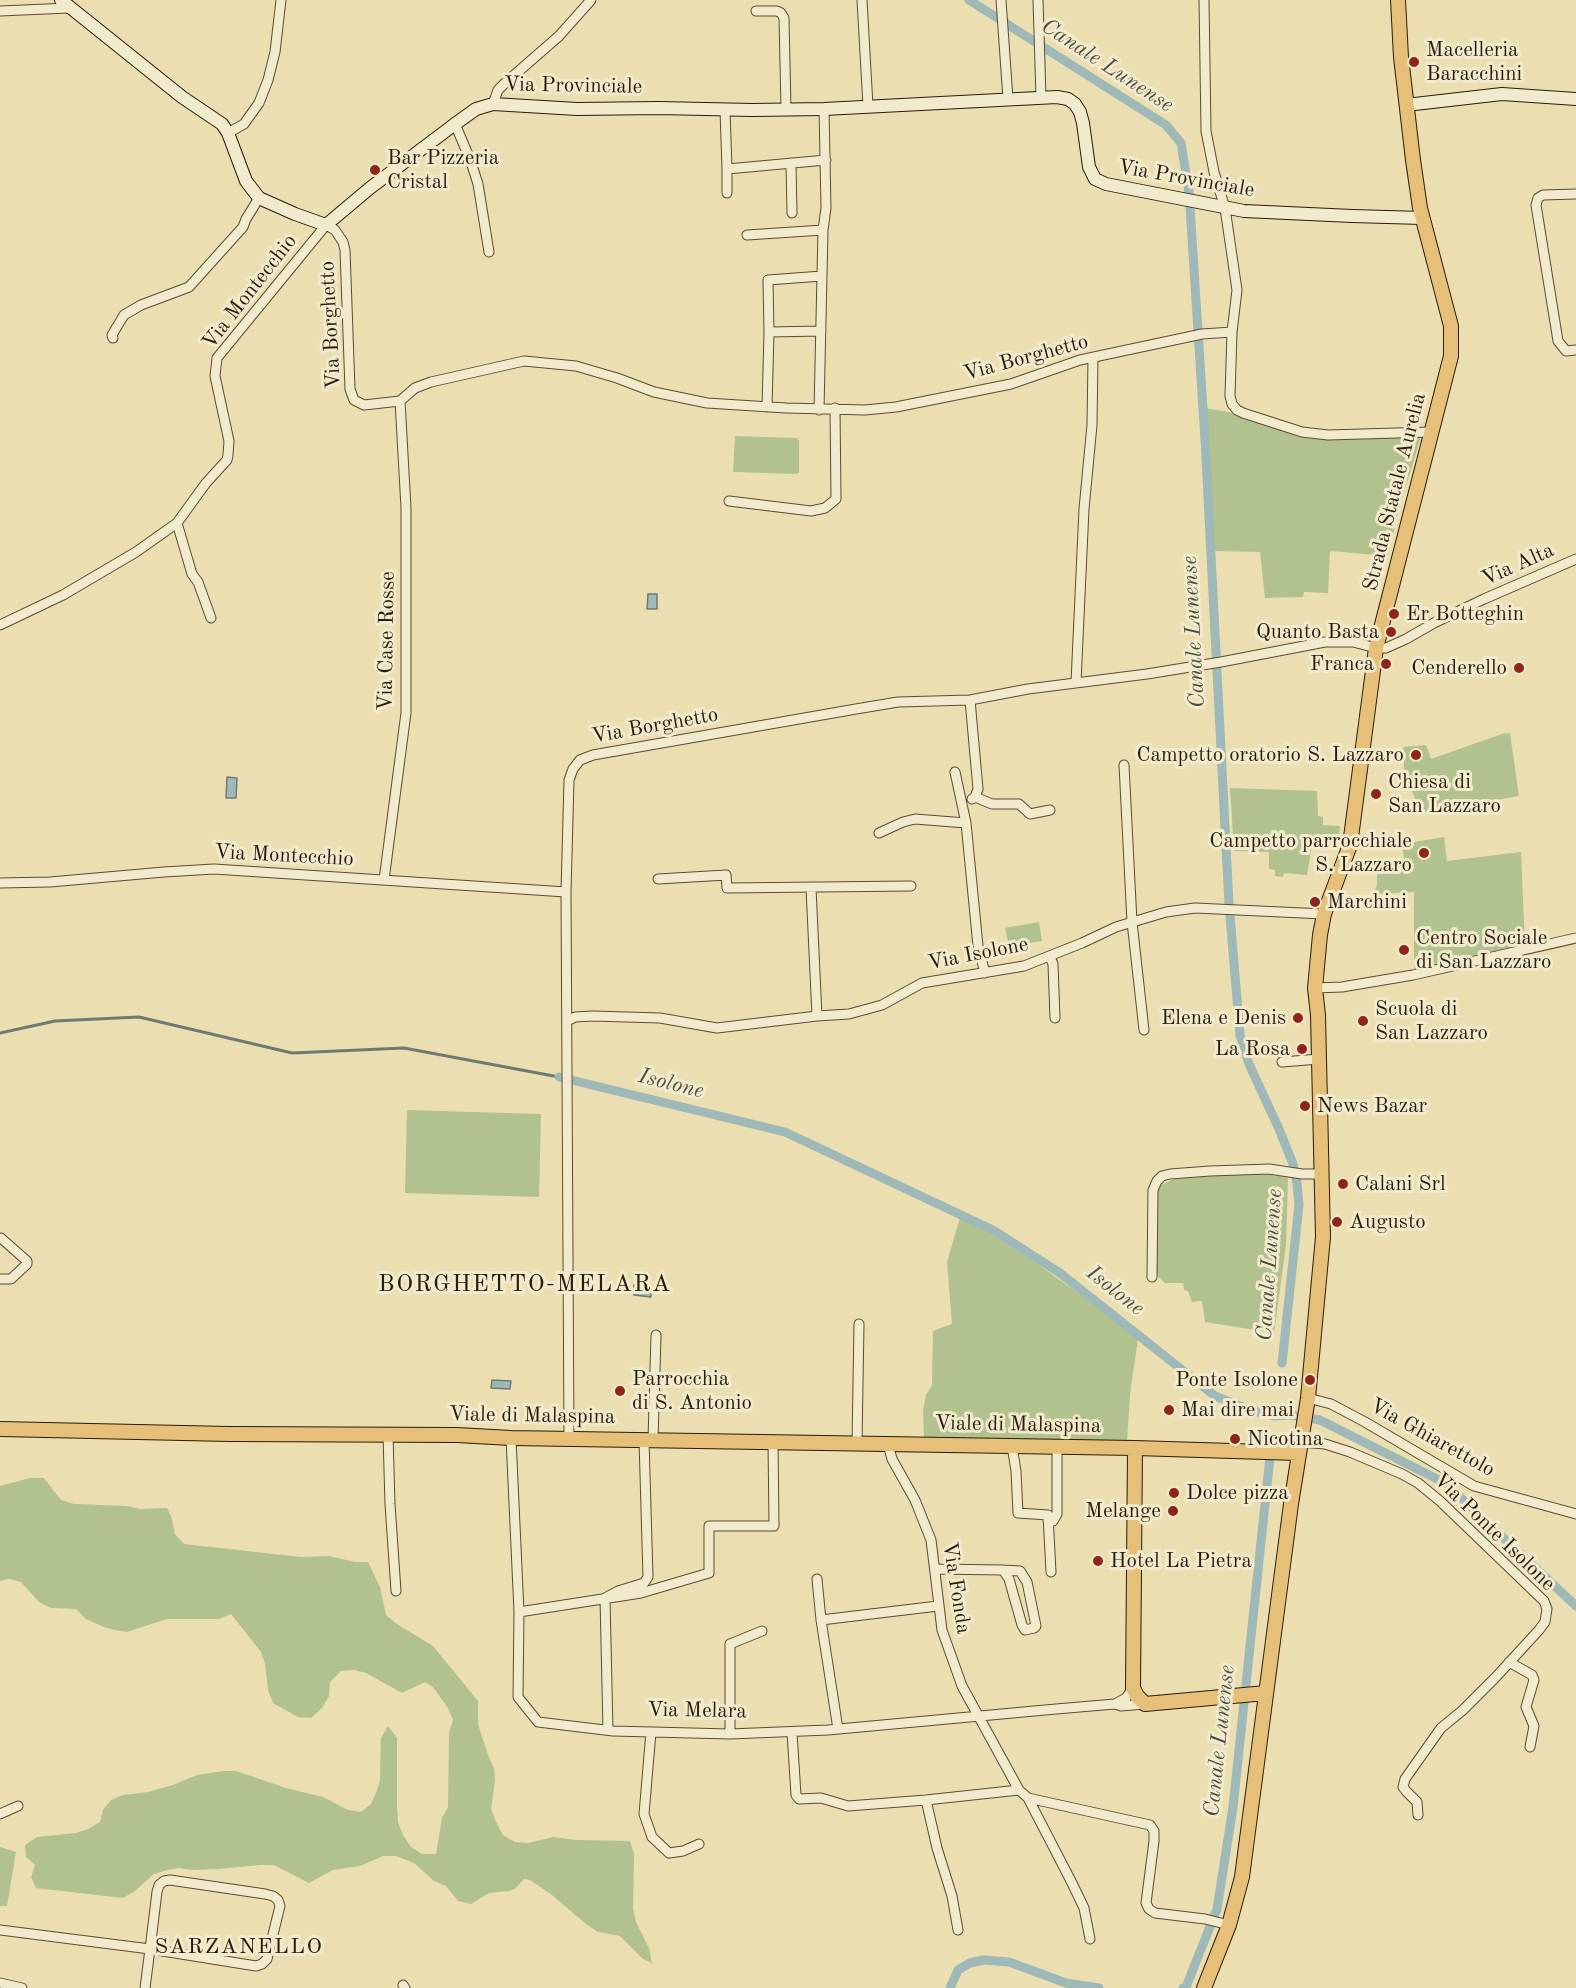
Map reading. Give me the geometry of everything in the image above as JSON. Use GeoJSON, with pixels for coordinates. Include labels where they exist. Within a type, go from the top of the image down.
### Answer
{"type":"FeatureCollection","features":[{"type":"Feature","properties":{"kind":"main road","name":"Strada Statale Aurelia"},"geometry":{"type":"LineString","coordinates":[[1204,1988],[1242,1877],[1259,1694],[1307,1401],[1322,1246],[1318,1015],[1315,988],[1317,958],[1324,914],[1350,845],[1376,648],[1451,356],[1451,326],[1423,218],[1413,160],[1406,105],[1398,0]]}},
{"type":"Feature","properties":{"kind":"main road","name":"Viale di Malaspina"},"geometry":{"type":"LineString","coordinates":[[0,1430],[457,1435],[512,1438],[1270,1451],[1299,1445]]}},
{"type":"Feature","properties":{"kind":"main road"},"geometry":{"type":"LineString","coordinates":[[1135,1448],[1134,1688],[1137,1696],[1145,1704]]}},
{"type":"Feature","properties":{"kind":"main road","name":"Via Melara"},"geometry":{"type":"LineString","coordinates":[[1145,1704],[1259,1694]]}},
{"type":"Feature","properties":{"kind":"street"},"geometry":{"type":"LineString","coordinates":[[228,133],[244,124],[259,103],[275,52],[281,0]]}},
{"type":"Feature","properties":{"kind":"street"},"geometry":{"type":"LineString","coordinates":[[493,104],[498,90],[559,36],[591,0]]}},
{"type":"Feature","properties":{"kind":"street"},"geometry":{"type":"LineString","coordinates":[[862,0],[868,106]]}},
{"type":"Feature","properties":{"kind":"street"},"geometry":{"type":"LineString","coordinates":[[1038,0],[1041,97]]}},
{"type":"Feature","properties":{"kind":"street"},"geometry":{"type":"LineString","coordinates":[[1204,0],[1206,131],[1214,172],[1225,208],[1237,290],[1230,396],[1234,407],[1240,412],[1302,432],[1328,435],[1431,432]]}},
{"type":"Feature","properties":{"kind":"street"},"geometry":{"type":"LineString","coordinates":[[0,11],[65,4],[182,97],[222,124],[228,133],[246,181],[260,198],[326,225]]}},
{"type":"Feature","properties":{"kind":"street"},"geometry":{"type":"LineString","coordinates":[[1001,5],[1008,99]]}},
{"type":"Feature","properties":{"kind":"street"},"geometry":{"type":"LineString","coordinates":[[756,11],[777,11],[784,18],[786,109]]}},
{"type":"Feature","properties":{"kind":"street"},"geometry":{"type":"LineString","coordinates":[[1406,105],[1502,94],[1576,99]]}},
{"type":"Feature","properties":{"kind":"street","name":"Via Provinciale"},"geometry":{"type":"LineString","coordinates":[[326,225],[370,188],[455,124],[476,109],[493,104],[577,109],[824,109],[1041,97],[1068,99],[1075,104],[1083,123],[1089,167],[1095,179],[1106,184],[1244,211],[1423,218]]}},
{"type":"Feature","properties":{"kind":"street"},"geometry":{"type":"LineString","coordinates":[[819,410],[823,230],[826,208],[824,109]]}},
{"type":"Feature","properties":{"kind":"street"},"geometry":{"type":"LineString","coordinates":[[725,110],[727,193]]}},
{"type":"Feature","properties":{"kind":"street"},"geometry":{"type":"LineString","coordinates":[[455,124],[478,184],[489,252]]}},
{"type":"Feature","properties":{"kind":"street"},"geometry":{"type":"LineString","coordinates":[[727,169],[791,165],[826,160]]}},
{"type":"Feature","properties":{"kind":"street"},"geometry":{"type":"LineString","coordinates":[[791,165],[792,213]]}},
{"type":"Feature","properties":{"kind":"street"},"geometry":{"type":"LineString","coordinates":[[1576,194],[1544,195],[1538,198],[1536,205],[1558,340],[1566,351],[1576,350]]}},
{"type":"Feature","properties":{"kind":"street"},"geometry":{"type":"LineString","coordinates":[[113,338],[112,335],[124,315],[141,305],[189,287],[243,227],[260,198]]}},
{"type":"Feature","properties":{"kind":"street","name":"Via Borghetto"},"geometry":{"type":"LineString","coordinates":[[326,225],[335,230],[345,249],[351,394],[356,402],[364,405],[400,401],[415,388],[431,381],[524,361],[576,366],[654,392],[707,403],[819,410],[835,408],[865,410],[896,407],[1011,384],[1080,360],[1197,335],[1233,332]]}},
{"type":"Feature","properties":{"kind":"street","name":"Via Montecchio"},"geometry":{"type":"LineString","coordinates":[[0,625],[72,589],[136,552],[177,523],[206,483],[227,460],[229,441],[215,376],[217,358],[326,225]]}},
{"type":"Feature","properties":{"kind":"street"},"geometry":{"type":"LineString","coordinates":[[747,236],[823,230]]}},
{"type":"Feature","properties":{"kind":"street"},"geometry":{"type":"LineString","coordinates":[[767,407],[768,280],[822,276]]}},
{"type":"Feature","properties":{"kind":"street"},"geometry":{"type":"LineString","coordinates":[[769,332],[821,331]]}},
{"type":"Feature","properties":{"kind":"street"},"geometry":{"type":"LineString","coordinates":[[1076,682],[1084,509],[1092,425],[1093,358]]}},
{"type":"Feature","properties":{"kind":"street","name":"Via Case Rosse"},"geometry":{"type":"LineString","coordinates":[[384,880],[406,712],[406,508],[400,401]]}},
{"type":"Feature","properties":{"kind":"street"},"geometry":{"type":"LineString","coordinates":[[729,501],[811,511],[825,508],[836,499],[835,408]]}},
{"type":"Feature","properties":{"kind":"street"},"geometry":{"type":"LineString","coordinates":[[177,523],[192,574],[198,582],[211,618]]}},
{"type":"Feature","properties":{"kind":"street","name":"Via Alta"},"geometry":{"type":"LineString","coordinates":[[1376,648],[1386,648],[1434,623],[1576,559]]}},
{"type":"Feature","properties":{"kind":"street","name":"Via Borghetto"},"geometry":{"type":"LineString","coordinates":[[569,1438],[566,892],[569,780],[573,769],[584,758],[666,741],[898,702],[970,700],[1028,689],[1217,663],[1325,642],[1353,642],[1376,648]]}},
{"type":"Feature","properties":{"kind":"street"},"geometry":{"type":"LineString","coordinates":[[962,804],[975,797],[978,789],[970,700]]}},
{"type":"Feature","properties":{"kind":"street"},"geometry":{"type":"LineString","coordinates":[[1124,765],[1132,922],[1144,1030]]}},
{"type":"Feature","properties":{"kind":"street"},"geometry":{"type":"LineString","coordinates":[[955,772],[966,823],[978,946],[985,973]]}},
{"type":"Feature","properties":{"kind":"street"},"geometry":{"type":"LineString","coordinates":[[975,797],[992,804],[1019,804],[1030,814],[1050,810]]}},
{"type":"Feature","properties":{"kind":"street"},"geometry":{"type":"LineString","coordinates":[[879,833],[915,819],[966,823]]}},
{"type":"Feature","properties":{"kind":"street","name":"Via Montecchio"},"geometry":{"type":"LineString","coordinates":[[0,883],[51,882],[214,869],[566,892]]}},
{"type":"Feature","properties":{"kind":"street"},"geometry":{"type":"LineString","coordinates":[[658,879],[726,875],[727,888],[911,886]]}},
{"type":"Feature","properties":{"kind":"street"},"geometry":{"type":"LineString","coordinates":[[810,888],[817,1016]]}},
{"type":"Feature","properties":{"kind":"street","name":"Via Isolone"},"geometry":{"type":"LineString","coordinates":[[567,1021],[575,1017],[593,1016],[660,1018],[717,1028],[849,1014],[882,1005],[922,983],[1023,966],[1050,957],[1116,927],[1166,912],[1195,908],[1324,914]]}},
{"type":"Feature","properties":{"kind":"street"},"geometry":{"type":"LineString","coordinates":[[1315,988],[1342,987],[1413,975],[1576,939]]}},
{"type":"Feature","properties":{"kind":"street"},"geometry":{"type":"LineString","coordinates":[[1050,957],[1053,964],[1055,1018]]}},
{"type":"Feature","properties":{"kind":"street"},"geometry":{"type":"LineString","coordinates":[[1282,1062],[1319,1059]]}},
{"type":"Feature","properties":{"kind":"street"},"geometry":{"type":"LineString","coordinates":[[1152,1277],[1153,1190],[1162,1176],[1210,1171],[1269,1169],[1289,1173],[1321,1174]]}},
{"type":"Feature","properties":{"kind":"street"},"geometry":{"type":"LineString","coordinates":[[0,1239],[27,1261],[27,1264],[11,1279],[0,1279]]}},
{"type":"Feature","properties":{"kind":"street"},"geometry":{"type":"LineString","coordinates":[[857,1443],[859,1324]]}},
{"type":"Feature","properties":{"kind":"street"},"geometry":{"type":"LineString","coordinates":[[605,1598],[618,1591],[644,1583],[648,1577],[649,1440],[656,1335]]}},
{"type":"Feature","properties":{"kind":"street","name":"Via Ghiarettolo"},"geometry":{"type":"LineString","coordinates":[[1307,1401],[1331,1404],[1474,1486],[1576,1514]]}},
{"type":"Feature","properties":{"kind":"street"},"geometry":{"type":"LineString","coordinates":[[388,1435],[396,1590]]}},
{"type":"Feature","properties":{"kind":"street","name":"Via Melara"},"geometry":{"type":"LineString","coordinates":[[512,1438],[519,1612],[518,1697],[538,1722],[608,1730],[730,1734],[838,1729],[1114,1704],[1120,1706],[1145,1704]]}},
{"type":"Feature","properties":{"kind":"street"},"geometry":{"type":"LineString","coordinates":[[519,1612],[641,1593],[708,1573],[709,1526],[774,1526],[773,1441]]}},
{"type":"Feature","properties":{"kind":"street","name":"Via Fonda"},"geometry":{"type":"LineString","coordinates":[[888,1444],[892,1459],[915,1500],[931,1540],[942,1630],[962,1686],[1019,1790],[1028,1798],[1084,1908],[1090,1939]]}},
{"type":"Feature","properties":{"kind":"street","name":"Via Ponte Isolone"},"geometry":{"type":"LineString","coordinates":[[1299,1445],[1325,1444],[1350,1452],[1418,1483],[1448,1508],[1544,1601],[1547,1609],[1545,1622],[1495,1678],[1441,1728],[1405,1779],[1403,1786],[1417,1802],[1418,1815]]}},
{"type":"Feature","properties":{"kind":"street"},"geometry":{"type":"LineString","coordinates":[[1012,1446],[1018,1513],[1048,1515],[1051,1572]]}},
{"type":"Feature","properties":{"kind":"street"},"geometry":{"type":"LineString","coordinates":[[1048,1521],[1053,1521],[1057,1514],[1057,1447]]}},
{"type":"Feature","properties":{"kind":"street"},"geometry":{"type":"LineString","coordinates":[[935,1569],[1003,1570],[1020,1571],[1024,1574],[1036,1626],[1034,1628],[1025,1630],[1022,1625],[1009,1579],[1003,1570]]}},
{"type":"Feature","properties":{"kind":"street"},"geometry":{"type":"LineString","coordinates":[[817,1580],[838,1729]]}},
{"type":"Feature","properties":{"kind":"street"},"geometry":{"type":"LineString","coordinates":[[605,1598],[608,1730]]}},
{"type":"Feature","properties":{"kind":"street"},"geometry":{"type":"LineString","coordinates":[[821,1620],[938,1606]]}},
{"type":"Feature","properties":{"kind":"street"},"geometry":{"type":"LineString","coordinates":[[730,1734],[730,1644],[762,1631]]}},
{"type":"Feature","properties":{"kind":"street"},"geometry":{"type":"LineString","coordinates":[[1509,1662],[1532,1674],[1534,1680],[1526,1707],[1534,1726],[1530,1748]]}},
{"type":"Feature","properties":{"kind":"street"},"geometry":{"type":"LineString","coordinates":[[1114,1704],[1126,1698],[1134,1688]]}},
{"type":"Feature","properties":{"kind":"street"},"geometry":{"type":"LineString","coordinates":[[651,1732],[644,1814],[652,1837],[669,1853],[683,1851],[699,1844]]}},
{"type":"Feature","properties":{"kind":"street"},"geometry":{"type":"LineString","coordinates":[[792,1732],[798,1799],[821,1798],[848,1806],[1019,1790]]}},
{"type":"Feature","properties":{"kind":"street","name":"Via Fonda"},"geometry":{"type":"LineString","coordinates":[[1028,1798],[1150,1825],[1154,1831],[1154,1841],[1146,1903],[1149,1909],[1155,1913],[1173,1917],[1225,1923]]}},
{"type":"Feature","properties":{"kind":"street"},"geometry":{"type":"LineString","coordinates":[[926,1800],[937,1848],[952,1896],[958,1930]]}},
{"type":"Feature","properties":{"kind":"street"},"geometry":{"type":"LineString","coordinates":[[0,1814],[18,1806]]}},
{"type":"Feature","properties":{"kind":"street"},"geometry":{"type":"LineString","coordinates":[[0,1930],[150,1949],[256,1966],[267,1959],[280,1906],[278,1900],[265,1894],[164,1881],[159,1885],[157,1892],[150,1949],[145,1988]]}},
{"type":"Feature","properties":{"kind":"street"},"geometry":{"type":"LineString","coordinates":[[0,1983],[22,1988]]}},
{"type":"Feature","properties":{"kind":"green space"},"geometry":{"type":"Polygon","coordinates":[[[1205,408],[1234,413],[1296,436],[1313,439],[1421,437],[1400,505],[1388,556],[1330,551],[1328,593],[1304,592],[1303,597],[1265,598],[1260,552],[1215,551],[1205,408]]]}},
{"type":"Feature","properties":{"kind":"green space"},"geometry":{"type":"Polygon","coordinates":[[[735,436],[797,438],[799,441],[799,473],[733,472],[735,436]]]}},
{"type":"Feature","properties":{"kind":"green space"},"geometry":{"type":"Polygon","coordinates":[[[1510,733],[1519,796],[1420,813],[1404,768],[1403,747],[1426,745],[1431,759],[1510,733]]]}},
{"type":"Feature","properties":{"kind":"green space"},"geometry":{"type":"Polygon","coordinates":[[[1230,788],[1317,791],[1318,816],[1323,817],[1323,825],[1340,826],[1338,848],[1312,845],[1307,875],[1284,873],[1283,877],[1275,876],[1275,870],[1269,869],[1269,852],[1234,851],[1230,788]]]}},
{"type":"Feature","properties":{"kind":"green space"},"geometry":{"type":"Polygon","coordinates":[[[1444,837],[1447,861],[1521,852],[1525,947],[1414,970],[1414,892],[1374,894],[1377,871],[1405,867],[1402,844],[1444,837]]]}},
{"type":"Feature","properties":{"kind":"green space"},"geometry":{"type":"Polygon","coordinates":[[[1039,922],[1042,941],[1009,946],[1005,928],[1039,922]]]}},
{"type":"Feature","properties":{"kind":"green space"},"geometry":{"type":"Polygon","coordinates":[[[407,1110],[541,1114],[539,1197],[405,1193],[407,1110]]]}},
{"type":"Feature","properties":{"kind":"green space"},"geometry":{"type":"Polygon","coordinates":[[[1254,1173],[1288,1179],[1286,1245],[1274,1333],[1205,1322],[1202,1301],[1192,1302],[1188,1291],[1184,1290],[1183,1283],[1165,1283],[1156,1275],[1156,1195],[1161,1185],[1174,1179],[1254,1173]]]}},
{"type":"Feature","properties":{"kind":"green space"},"geometry":{"type":"Polygon","coordinates":[[[960,1218],[985,1230],[1032,1260],[1138,1339],[1130,1394],[1127,1442],[924,1439],[923,1410],[926,1395],[932,1385],[933,1331],[952,1324],[947,1262],[960,1218]]]}},
{"type":"Feature","properties":{"kind":"green space"},"geometry":{"type":"Polygon","coordinates":[[[30,1478],[44,1478],[61,1500],[74,1504],[127,1506],[140,1509],[167,1508],[175,1534],[184,1544],[301,1557],[329,1556],[355,1562],[368,1562],[380,1587],[386,1615],[433,1646],[478,1701],[478,1724],[494,1768],[495,1781],[491,1809],[503,1835],[515,1842],[528,1843],[553,1837],[630,1841],[634,1854],[633,1909],[636,1922],[649,1948],[652,1963],[643,1959],[620,1936],[598,1932],[586,1924],[530,1880],[524,1879],[515,1889],[509,1891],[489,1893],[471,1904],[458,1901],[446,1886],[434,1881],[414,1863],[396,1856],[383,1856],[360,1866],[333,1870],[309,1883],[274,1865],[260,1865],[167,1870],[154,1874],[135,1891],[123,1898],[36,1888],[31,1877],[35,1865],[26,1857],[25,1845],[37,1837],[76,1833],[88,1829],[100,1822],[103,1810],[111,1800],[123,1795],[148,1792],[197,1775],[236,1771],[286,1788],[323,1797],[348,1810],[361,1812],[371,1804],[376,1793],[380,1780],[381,1738],[388,1726],[397,1738],[398,1822],[411,1847],[422,1854],[436,1854],[442,1818],[448,1807],[449,1732],[453,1720],[448,1708],[433,1687],[425,1682],[402,1693],[366,1673],[354,1670],[341,1671],[330,1682],[329,1696],[322,1708],[311,1718],[298,1717],[273,1703],[268,1690],[261,1652],[231,1614],[219,1619],[167,1619],[127,1632],[104,1627],[86,1619],[76,1609],[51,1608],[39,1602],[21,1582],[9,1579],[0,1581],[0,1486],[30,1478]]]}},
{"type":"Feature","properties":{"kind":"green space"},"geometry":{"type":"Polygon","coordinates":[[[0,1847],[16,1852],[7,1906],[0,1906],[0,1847]]]}},
{"type":"Feature","properties":{"kind":"water"},"geometry":{"type":"Polygon","coordinates":[[[648,594],[657,594],[657,609],[647,609],[648,594]]]}},
{"type":"Feature","properties":{"kind":"water"},"geometry":{"type":"Polygon","coordinates":[[[227,777],[237,778],[236,798],[226,798],[227,777]]]}},
{"type":"Feature","properties":{"kind":"water"},"geometry":{"type":"Polygon","coordinates":[[[634,1285],[651,1287],[651,1297],[634,1295],[634,1285]]]}},
{"type":"Feature","properties":{"kind":"water"},"geometry":{"type":"Polygon","coordinates":[[[492,1380],[511,1381],[510,1389],[491,1388],[492,1380]]]}},
{"type":"Feature","properties":{"kind":"waterway","name":"Canale Lunense"},"geometry":{"type":"LineString","coordinates":[[969,0],[1166,125],[1181,143],[1189,192],[1205,439],[1229,904],[1240,1035],[1249,1064],[1293,1164],[1299,1205],[1282,1363]]}},
{"type":"Feature","properties":{"kind":"waterway"},"geometry":{"type":"LineString","coordinates":[[0,1033],[55,1021],[139,1017],[292,1053],[404,1048],[559,1077]]}},
{"type":"Feature","properties":{"kind":"waterway","name":"Isolone"},"geometry":{"type":"LineString","coordinates":[[559,1077],[785,1132],[993,1230],[1060,1273],[1215,1396],[1250,1410],[1275,1416],[1290,1415],[1320,1420],[1445,1483],[1576,1606]]}},
{"type":"Feature","properties":{"kind":"waterway","name":"Canale Lunense"},"geometry":{"type":"LineString","coordinates":[[1183,1988],[1186,1987],[1217,1909],[1233,1807],[1270,1457]]}},
{"type":"Feature","properties":{"kind":"waterway","name":"Canale Lunense"},"geometry":{"type":"LineString","coordinates":[[950,1988],[958,1970],[970,1963],[983,1960],[1009,1962],[1066,1983],[1099,1988]]}},
{"type":"Feature","properties":{"kind":"place","name":"Macelleria Baracchini"},"geometry":{"type":"Point","coordinates":[1414,62]}},
{"type":"Feature","properties":{"kind":"place","name":"Bar Pizzeria Cristal"},"geometry":{"type":"Point","coordinates":[375,170]}},
{"type":"Feature","properties":{"kind":"place","name":"Er Botteghin"},"geometry":{"type":"Point","coordinates":[1394,614]}},
{"type":"Feature","properties":{"kind":"place","name":"Quanto Basta"},"geometry":{"type":"Point","coordinates":[1391,632]}},
{"type":"Feature","properties":{"kind":"place","name":"Franca"},"geometry":{"type":"Point","coordinates":[1386,664]}},
{"type":"Feature","properties":{"kind":"place","name":"Cenderello"},"geometry":{"type":"Point","coordinates":[1519,668]}},
{"type":"Feature","properties":{"kind":"place","name":"Campetto oratorio S. Lazzaro"},"geometry":{"type":"Point","coordinates":[1416,755]}},
{"type":"Feature","properties":{"kind":"place","name":"Chiesa di San Lazzaro"},"geometry":{"type":"Point","coordinates":[1376,794]}},
{"type":"Feature","properties":{"kind":"place","name":"Campetto parrocchiale S. Lazzaro"},"geometry":{"type":"Point","coordinates":[1424,853]}},
{"type":"Feature","properties":{"kind":"place","name":"Marchini"},"geometry":{"type":"Point","coordinates":[1315,902]}},
{"type":"Feature","properties":{"kind":"place","name":"Centro Sociale di San Lazzaro"},"geometry":{"type":"Point","coordinates":[1404,950]}},
{"type":"Feature","properties":{"kind":"place","name":"Elena e Denis"},"geometry":{"type":"Point","coordinates":[1298,1018]}},
{"type":"Feature","properties":{"kind":"place","name":"Scuola di San Lazzaro"},"geometry":{"type":"Point","coordinates":[1363,1021]}},
{"type":"Feature","properties":{"kind":"place","name":"La Rosa"},"geometry":{"type":"Point","coordinates":[1302,1049]}},
{"type":"Feature","properties":{"kind":"place","name":"News Bazar"},"geometry":{"type":"Point","coordinates":[1305,1106]}},
{"type":"Feature","properties":{"kind":"place","name":"Calani Srl"},"geometry":{"type":"Point","coordinates":[1343,1184]}},
{"type":"Feature","properties":{"kind":"place","name":"Augusto"},"geometry":{"type":"Point","coordinates":[1337,1222]}},
{"type":"Feature","properties":{"kind":"place","name":"Ponte Isolone"},"geometry":{"type":"Point","coordinates":[1310,1380]}},
{"type":"Feature","properties":{"kind":"place","name":"Parrocchia di S. Antonio"},"geometry":{"type":"Point","coordinates":[620,1391]}},
{"type":"Feature","properties":{"kind":"place","name":"Mai dire mai"},"geometry":{"type":"Point","coordinates":[1169,1410]}},
{"type":"Feature","properties":{"kind":"place","name":"Nicotina"},"geometry":{"type":"Point","coordinates":[1235,1439]}},
{"type":"Feature","properties":{"kind":"place","name":"Dolce pizza"},"geometry":{"type":"Point","coordinates":[1174,1493]}},
{"type":"Feature","properties":{"kind":"place","name":"Melange"},"geometry":{"type":"Point","coordinates":[1173,1511]}},
{"type":"Feature","properties":{"kind":"place","name":"Hotel La Pietra"},"geometry":{"type":"Point","coordinates":[1098,1561]}},
{"type":"Feature","properties":{"kind":"district","name":"BORGHETTO-MELARA"},"geometry":{"type":"Point","coordinates":[525,1285]}},
{"type":"Feature","properties":{"kind":"district","name":"SARZANELLO"},"geometry":{"type":"Point","coordinates":[239,1947]}}]}
